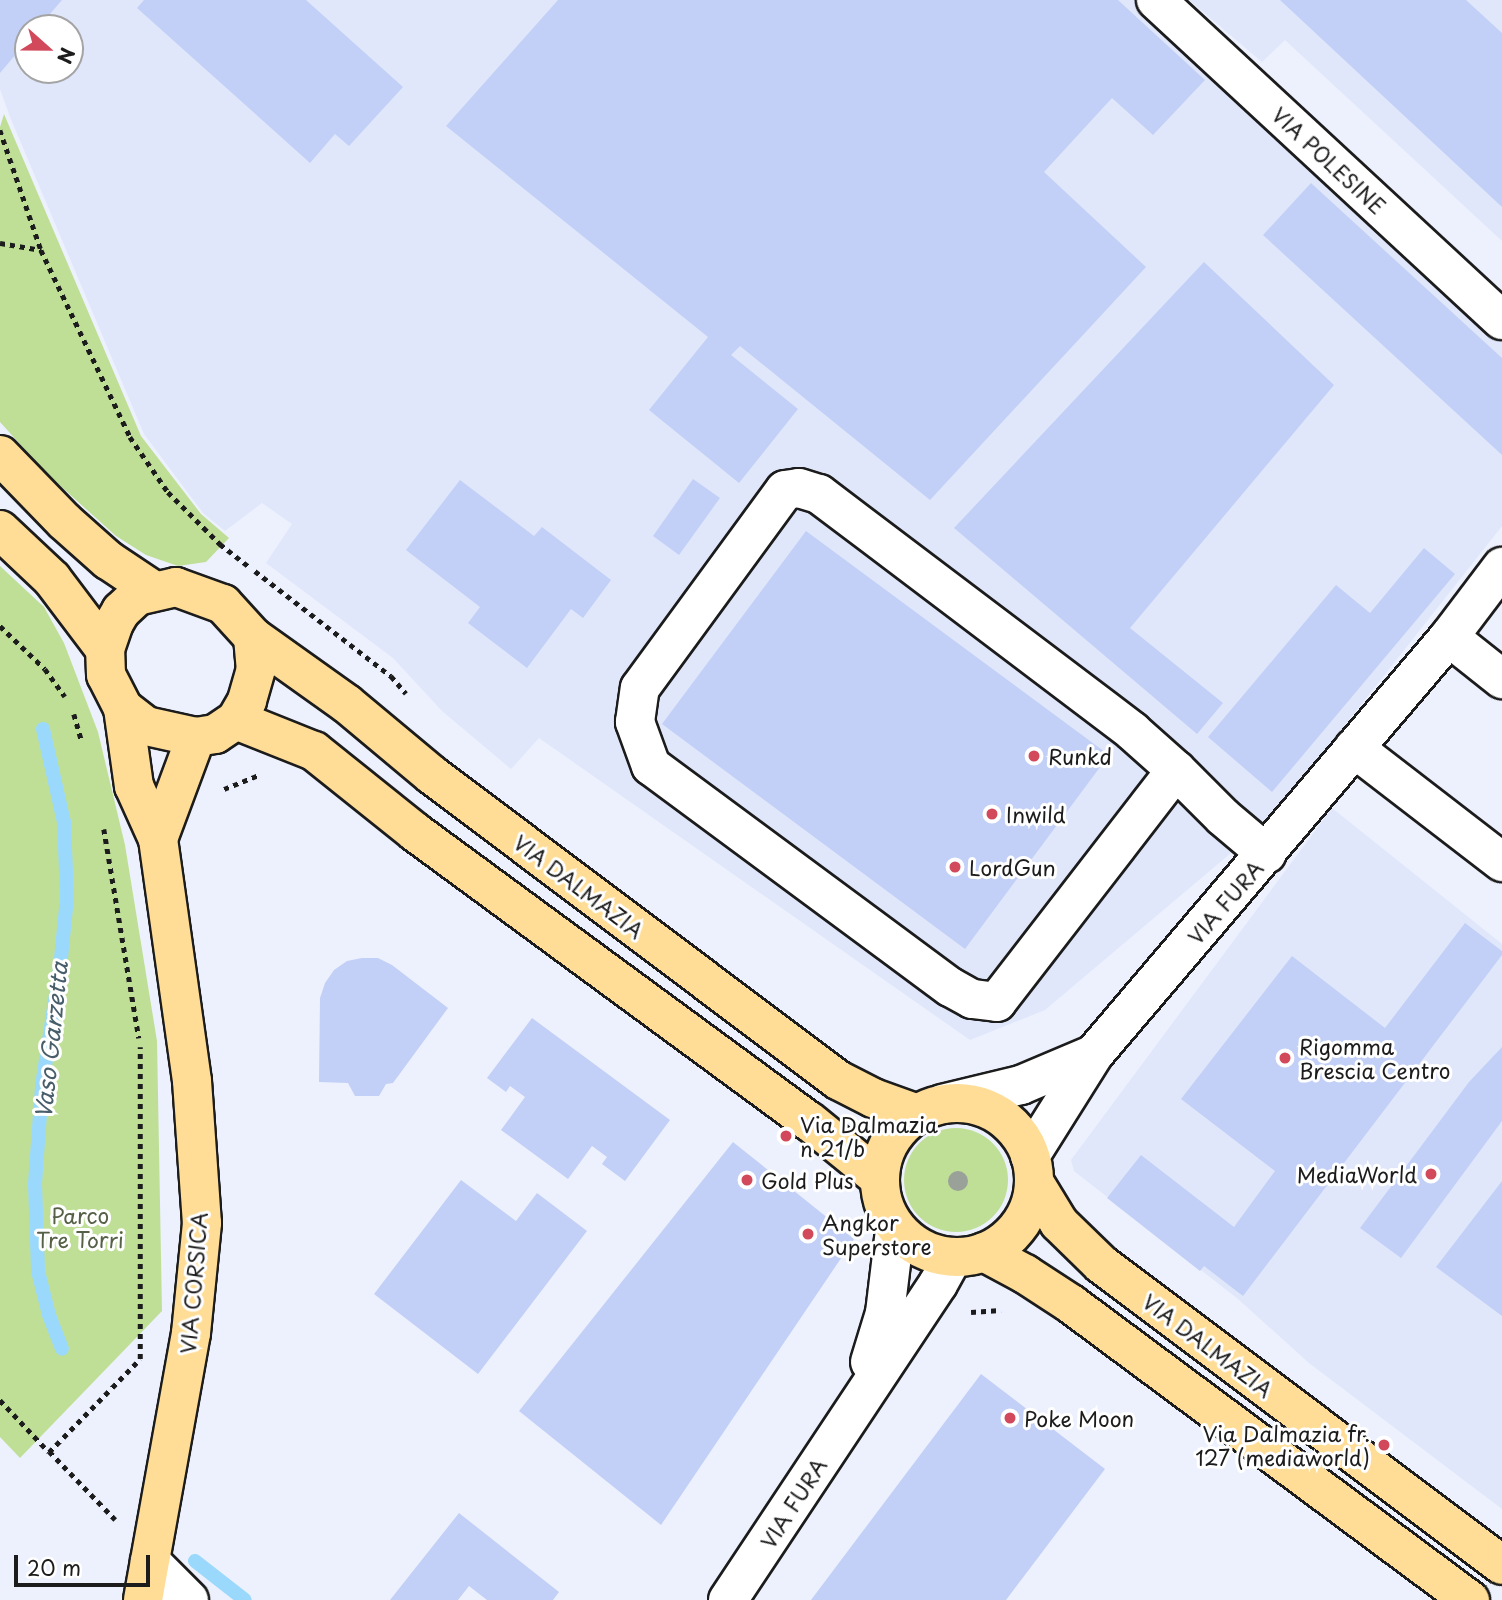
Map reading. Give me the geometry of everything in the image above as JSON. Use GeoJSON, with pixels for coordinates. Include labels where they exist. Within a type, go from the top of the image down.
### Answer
{"type":"FeatureCollection","features":[{"type":"Feature","properties":{"kind":"main road"},"geometry":{"type":"LineString","coordinates":[[0,455],[64,522],[108,560],[153,590]]}},
{"type":"Feature","properties":{"kind":"main road","name":"VIA CORSICA"},"geometry":{"type":"LineString","coordinates":[[0,530],[52,579],[105,649],[106,675],[123,708],[134,786],[158,839],[192,1081],[202,1223],[191,1333],[143,1600]]}},
{"type":"Feature","properties":{"kind":"main road"},"geometry":{"type":"LineString","coordinates":[[105,649],[121,611],[137,596],[176,586],[223,604],[253,637],[256,668],[247,701],[236,720],[215,734],[196,737]]}},
{"type":"Feature","properties":{"kind":"main road","name":"VIA DALMAZIA"},"geometry":{"type":"LineString","coordinates":[[253,637],[346,704],[432,775],[838,1080],[873,1098],[930,1109],[960,1103],[993,1112],[1021,1137],[1032,1169],[1059,1223],[1101,1265],[1502,1565]]}},
{"type":"Feature","properties":{"kind":"main road","name":"VIA CORSICA"},"geometry":{"type":"LineString","coordinates":[[123,708],[146,726],[196,737],[158,839]]}},
{"type":"Feature","properties":{"kind":"main road"},"geometry":{"type":"LineString","coordinates":[[236,720],[314,751],[415,832],[809,1121],[879,1178]]}},
{"type":"Feature","properties":{"kind":"main road"},"geometry":{"type":"LineString","coordinates":[[930,1109],[892,1140],[879,1178],[886,1215],[895,1230],[925,1250],[968,1255],[1025,1274],[1071,1304],[1470,1600]]}},
{"type":"Feature","properties":{"kind":"main road"},"geometry":{"type":"LineString","coordinates":[[968,1255],[999,1245],[1020,1223],[1030,1204],[1032,1169]]}},
{"type":"Feature","properties":{"kind":"street","name":"VIA POLESINE"},"geometry":{"type":"LineString","coordinates":[[1156,0],[1502,320]]}},
{"type":"Feature","properties":{"kind":"street"},"geometry":{"type":"LineString","coordinates":[[1176,770],[997,1002],[972,999],[950,987],[651,766],[635,722],[640,688],[785,490],[799,488],[818,494],[829,502],[1132,731],[1176,770],[1267,854]]}},
{"type":"Feature","properties":{"kind":"street","name":"VIA FURA"},"geometry":{"type":"LineString","coordinates":[[1032,1169],[1094,1055],[1449,637],[1502,567]]}},
{"type":"Feature","properties":{"kind":"street"},"geometry":{"type":"LineString","coordinates":[[1449,637],[1502,679]]}},
{"type":"Feature","properties":{"kind":"street"},"geometry":{"type":"LineString","coordinates":[[1354,748],[1502,862]]}},
{"type":"Feature","properties":{"kind":"street","name":"VIA FURA"},"geometry":{"type":"LineString","coordinates":[[930,1109],[1021,1086],[1094,1055]]}},
{"type":"Feature","properties":{"kind":"street","name":"VIA FURA"},"geometry":{"type":"LineString","coordinates":[[856,1404],[886,1313],[895,1230]]}},
{"type":"Feature","properties":{"kind":"street","name":"VIA FURA"},"geometry":{"type":"LineString","coordinates":[[728,1600],[938,1284],[968,1255]]}},
{"type":"Feature","properties":{"kind":"street"},"geometry":{"type":"LineString","coordinates":[[150,1561],[189,1600]]}},
{"type":"Feature","properties":{"kind":"path"},"geometry":{"type":"LineString","coordinates":[[0,130],[41,250],[130,436],[168,492],[220,544],[221,554]]}},
{"type":"Feature","properties":{"kind":"path"},"geometry":{"type":"LineString","coordinates":[[0,243],[41,250]]}},
{"type":"Feature","properties":{"kind":"path"},"geometry":{"type":"LineString","coordinates":[[0,626],[45,669],[62,690],[74,714],[84,752]]}},
{"type":"Feature","properties":{"kind":"path"},"geometry":{"type":"LineString","coordinates":[[49,1452],[140,1359],[141,1047],[100,816]]}},
{"type":"Feature","properties":{"kind":"path"},"geometry":{"type":"LineString","coordinates":[[0,1400],[116,1521]]}},
{"type":"Feature","properties":{"kind":"shaded area"},"geometry":{"type":"Polygon","coordinates":[[[0,0],[1136,0],[1502,334],[1502,526],[1270,820],[1045,1010],[970,1040],[539,738],[511,769],[442,711],[393,658],[266,563],[292,524],[262,503],[225,531],[203,513],[144,434],[0,89],[0,0]]]}},
{"type":"Feature","properties":{"kind":"shaded area"},"geometry":{"type":"Polygon","coordinates":[[[1189,0],[1502,0],[1502,241],[1285,40],[1262,62],[1189,0]]]}},
{"type":"Feature","properties":{"kind":"shaded area"},"geometry":{"type":"Polygon","coordinates":[[[1332,808],[1502,944],[1502,1509],[1309,1363],[1238,1299],[1074,1171],[1071,1160],[1332,808]]]}},
{"type":"Feature","properties":{"kind":"green space"},"geometry":{"type":"Polygon","coordinates":[[[4,114],[141,436],[201,514],[229,538],[206,562],[178,566],[146,555],[116,536],[46,473],[0,422],[0,127],[4,114]]]}},
{"type":"Feature","properties":{"kind":"green space","name":"Parco Tre Torri"},"geometry":{"type":"Polygon","coordinates":[[[0,566],[44,607],[64,643],[98,732],[125,845],[157,1041],[162,1311],[20,1458],[0,1437],[0,566]]]}},
{"type":"Feature","properties":{"kind":"green space"},"geometry":{"type":"Polygon","coordinates":[[[956,1128],[976,1132],[993,1143],[1004,1160],[1008,1180],[1004,1200],[993,1217],[976,1228],[956,1232],[936,1228],[919,1217],[908,1200],[904,1180],[908,1160],[919,1143],[936,1132],[956,1128]]]}},
{"type":"Feature","properties":{"kind":"building"},"geometry":{"type":"Polygon","coordinates":[[[0,0],[62,0],[50,14],[14,14],[14,56],[0,73],[0,0]]]}},
{"type":"Feature","properties":{"kind":"building"},"geometry":{"type":"Polygon","coordinates":[[[144,0],[306,0],[403,87],[349,146],[335,134],[310,163],[137,8],[144,0]]]}},
{"type":"Feature","properties":{"kind":"building"},"geometry":{"type":"Polygon","coordinates":[[[558,0],[1118,0],[1205,80],[1153,135],[1112,98],[1044,172],[1146,267],[930,500],[740,346],[731,355],[798,409],[739,483],[649,410],[708,337],[446,126],[558,0]]]}},
{"type":"Feature","properties":{"kind":"building"},"geometry":{"type":"Polygon","coordinates":[[[1280,0],[1466,0],[1502,33],[1502,207],[1280,0]]]}},
{"type":"Feature","properties":{"kind":"building"},"geometry":{"type":"Polygon","coordinates":[[[1311,183],[1502,358],[1502,455],[1263,235],[1311,183]]]}},
{"type":"Feature","properties":{"kind":"building"},"geometry":{"type":"Polygon","coordinates":[[[1204,262],[1334,385],[1130,628],[1223,703],[1197,734],[954,528],[1204,262]]]}},
{"type":"Feature","properties":{"kind":"building"},"geometry":{"type":"Polygon","coordinates":[[[693,479],[720,498],[679,555],[653,536],[693,479]]]}},
{"type":"Feature","properties":{"kind":"building"},"geometry":{"type":"Polygon","coordinates":[[[460,480],[534,536],[542,527],[611,580],[583,618],[571,609],[527,668],[468,623],[480,607],[406,550],[460,480]]]}},
{"type":"Feature","properties":{"kind":"building"},"geometry":{"type":"Polygon","coordinates":[[[806,531],[1109,755],[965,949],[662,724],[806,531]]]}},
{"type":"Feature","properties":{"kind":"building"},"geometry":{"type":"Polygon","coordinates":[[[1424,548],[1455,574],[1272,792],[1208,737],[1336,585],[1370,613],[1424,548]]]}},
{"type":"Feature","properties":{"kind":"building"},"geometry":{"type":"Polygon","coordinates":[[[1465,923],[1502,951],[1502,955],[1243,1296],[1204,1266],[1200,1271],[1107,1198],[1141,1155],[1234,1227],[1275,1171],[1181,1099],[1292,956],[1385,1028],[1465,923]]]}},
{"type":"Feature","properties":{"kind":"building"},"geometry":{"type":"Polygon","coordinates":[[[378,958],[392,965],[448,1008],[393,1083],[386,1084],[379,1096],[355,1096],[348,1083],[319,1082],[320,998],[325,983],[334,970],[347,961],[378,958]]]}},
{"type":"Feature","properties":{"kind":"building"},"geometry":{"type":"Polygon","coordinates":[[[532,1018],[670,1120],[625,1181],[602,1164],[607,1157],[592,1146],[568,1179],[501,1130],[525,1097],[510,1086],[506,1092],[487,1078],[532,1018]]]}},
{"type":"Feature","properties":{"kind":"building","name":"MediaWorld"},"geometry":{"type":"Polygon","coordinates":[[[1502,1047],[1502,1121],[1401,1258],[1360,1228],[1469,1082],[1502,1047]]]}},
{"type":"Feature","properties":{"kind":"building"},"geometry":{"type":"Polygon","coordinates":[[[733,1142],[854,1239],[661,1525],[519,1411],[733,1142]]]}},
{"type":"Feature","properties":{"kind":"building"},"geometry":{"type":"Polygon","coordinates":[[[461,1180],[516,1221],[537,1193],[587,1231],[478,1374],[374,1294],[461,1180]]]}},
{"type":"Feature","properties":{"kind":"building"},"geometry":{"type":"Polygon","coordinates":[[[1502,1181],[1502,1316],[1436,1267],[1502,1181]]]}},
{"type":"Feature","properties":{"kind":"building"},"geometry":{"type":"Polygon","coordinates":[[[981,1374],[1105,1469],[1006,1600],[811,1600],[981,1374]]]}},
{"type":"Feature","properties":{"kind":"building"},"geometry":{"type":"Polygon","coordinates":[[[459,1513],[559,1592],[553,1600],[487,1600],[469,1586],[458,1600],[390,1600],[459,1513]]]}},
{"type":"Feature","properties":{"kind":"waterway","name":"Vaso Garzetta"},"geometry":{"type":"LineString","coordinates":[[43,729],[64,822],[67,898],[60,968],[42,1086],[35,1184],[38,1271],[49,1315],[62,1349]]}},
{"type":"Feature","properties":{"kind":"waterway","name":"Vaso Garzetta"},"geometry":{"type":"LineString","coordinates":[[195,1561],[245,1600]]}},
{"type":"Feature","properties":{"kind":"place","name":"Runkd"},"geometry":{"type":"Point","coordinates":[1034,756]}},
{"type":"Feature","properties":{"kind":"place","name":"Inwild"},"geometry":{"type":"Point","coordinates":[992,814]}},
{"type":"Feature","properties":{"kind":"place","name":"LordGun"},"geometry":{"type":"Point","coordinates":[955,867]}},
{"type":"Feature","properties":{"kind":"place","name":"Rigomma Brescia Centro"},"geometry":{"type":"Point","coordinates":[1285,1058]}},
{"type":"Feature","properties":{"kind":"place","name":"Via Dalmazia n 21/b"},"geometry":{"type":"Point","coordinates":[786,1136]}},
{"type":"Feature","properties":{"kind":"place","name":"MediaWorld"},"geometry":{"type":"Point","coordinates":[1431,1174]}},
{"type":"Feature","properties":{"kind":"place","name":"Gold Plus"},"geometry":{"type":"Point","coordinates":[747,1180]}},
{"type":"Feature","properties":{"kind":"place","name":"Angkor Superstore"},"geometry":{"type":"Point","coordinates":[808,1234]}},
{"type":"Feature","properties":{"kind":"place","name":"Poke Moon"},"geometry":{"type":"Point","coordinates":[1010,1418]}},
{"type":"Feature","properties":{"kind":"place","name":"Via Dalmazia fr. 127 (mediaworld)"},"geometry":{"type":"Point","coordinates":[1384,1445]}}]}
